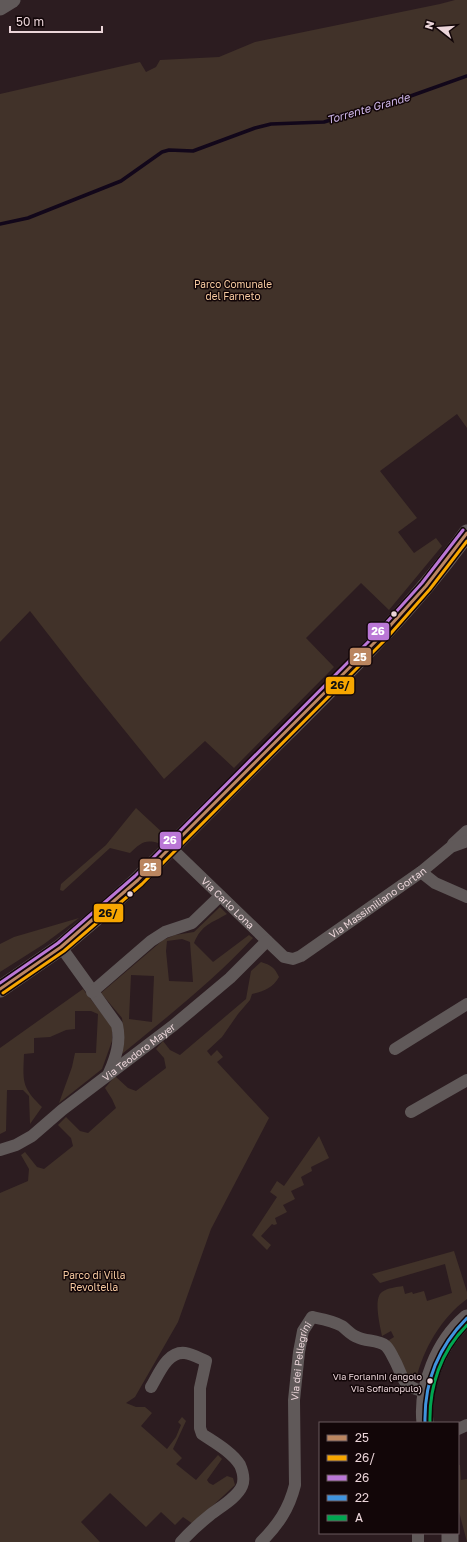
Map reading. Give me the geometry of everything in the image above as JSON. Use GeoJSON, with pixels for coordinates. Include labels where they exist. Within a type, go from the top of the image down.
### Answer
{"type":"FeatureCollection","features":[{"type":"Feature","properties":{"kind":"main road"},"geometry":{"type":"LineString","coordinates":[[0,989],[61,947],[116,900],[170,848],[376,642],[414,600],[448,559],[467,533]]}},
{"type":"Feature","properties":{"kind":"main road"},"geometry":{"type":"LineString","coordinates":[[425,1422],[426,1392],[436,1362],[454,1332],[467,1318]]}},
{"type":"Feature","properties":{"kind":"street"},"geometry":{"type":"LineString","coordinates":[[0,8],[14,0]]}},
{"type":"Feature","properties":{"kind":"street"},"geometry":{"type":"LineString","coordinates":[[451,847],[467,831]]}},
{"type":"Feature","properties":{"kind":"street","name":"Via Massimiliano Gortan"},"geometry":{"type":"LineString","coordinates":[[284,957],[293,958],[301,956],[420,872],[451,847],[467,841]]}},
{"type":"Feature","properties":{"kind":"street","name":"Via Carlo Lona"},"geometry":{"type":"LineString","coordinates":[[170,848],[284,957]]}},
{"type":"Feature","properties":{"kind":"street"},"geometry":{"type":"LineString","coordinates":[[420,872],[435,883],[467,897]]}},
{"type":"Feature","properties":{"kind":"street"},"geometry":{"type":"LineString","coordinates":[[92,992],[151,941],[165,932],[192,923],[220,896]]}},
{"type":"Feature","properties":{"kind":"street","name":"Via Teodoro Mayer"},"geometry":{"type":"LineString","coordinates":[[0,1150],[16,1145],[32,1136],[107,1075],[174,1025],[230,978],[268,941]]}},
{"type":"Feature","properties":{"kind":"street"},"geometry":{"type":"LineString","coordinates":[[61,947],[117,1025],[119,1034],[116,1058],[107,1075]]}},
{"type":"Feature","properties":{"kind":"street"},"geometry":{"type":"LineString","coordinates":[[395,1049],[467,1004]]}},
{"type":"Feature","properties":{"kind":"street"},"geometry":{"type":"LineString","coordinates":[[411,1112],[467,1080]]}},
{"type":"Feature","properties":{"kind":"street","name":"Via dei Pellegrini"},"geometry":{"type":"LineString","coordinates":[[261,1542],[280,1521],[292,1497],[296,1481],[294,1400],[299,1352],[303,1331],[312,1317],[341,1326],[358,1338],[379,1342],[387,1347],[395,1361],[402,1379],[407,1385],[414,1389],[426,1392]]}},
{"type":"Feature","properties":{"kind":"street"},"geometry":{"type":"LineString","coordinates":[[151,1387],[168,1359],[178,1354],[186,1353],[206,1361],[200,1388],[200,1428],[202,1434],[239,1464],[244,1480],[242,1488],[236,1494],[181,1542]]}},
{"type":"Feature","properties":{"kind":"green space","name":"Parco Comunale del Farneto"},"geometry":{"type":"Polygon","coordinates":[[[455,0],[467,0],[467,428],[457,414],[380,471],[417,518],[398,532],[414,553],[436,538],[442,546],[389,610],[361,583],[306,638],[334,667],[234,768],[205,741],[164,779],[30,611],[0,642],[0,94],[140,62],[146,72],[156,67],[160,60],[219,57],[255,42],[455,0]]]}},
{"type":"Feature","properties":{"kind":"green space"},"geometry":{"type":"Polygon","coordinates":[[[136,808],[165,835],[158,843],[142,843],[130,853],[110,848],[63,891],[60,890],[61,884],[106,845],[136,808]]]}},
{"type":"Feature","properties":{"kind":"green space"},"geometry":{"type":"Polygon","coordinates":[[[220,907],[227,914],[204,928],[194,943],[213,962],[249,935],[253,938],[206,984],[122,1054],[124,1036],[122,1018],[101,993],[163,940],[175,935],[194,932],[220,907]],[[182,939],[167,941],[166,951],[169,981],[193,982],[190,942],[182,939]],[[131,975],[129,1019],[152,1022],[154,976],[131,975]]]}},
{"type":"Feature","properties":{"kind":"green space"},"geometry":{"type":"Polygon","coordinates":[[[79,918],[44,944],[0,972],[0,944],[14,937],[79,918]]]}},
{"type":"Feature","properties":{"kind":"green space","name":"Parco di Villa Revoltella"},"geometry":{"type":"Polygon","coordinates":[[[261,962],[272,967],[276,971],[279,977],[277,981],[268,988],[252,994],[250,1000],[222,1037],[207,1051],[211,1056],[217,1050],[223,1057],[217,1062],[269,1118],[211,1229],[178,1322],[135,1397],[126,1403],[136,1407],[145,1407],[152,1413],[141,1426],[167,1449],[176,1437],[181,1425],[178,1422],[182,1417],[186,1421],[173,1449],[182,1458],[176,1464],[196,1480],[218,1455],[222,1459],[207,1480],[213,1485],[227,1476],[233,1478],[235,1485],[193,1524],[183,1517],[175,1525],[161,1512],[146,1527],[110,1493],[81,1522],[100,1542],[0,1542],[0,1193],[28,1181],[29,1169],[21,1155],[25,1152],[37,1167],[44,1169],[73,1146],[71,1138],[58,1125],[66,1117],[80,1131],[88,1133],[116,1108],[105,1088],[115,1076],[128,1088],[136,1091],[166,1068],[164,1058],[156,1049],[163,1041],[170,1050],[180,1055],[246,999],[251,971],[261,962]]]}},
{"type":"Feature","properties":{"kind":"green space"},"geometry":{"type":"Polygon","coordinates":[[[83,989],[112,1027],[112,1041],[102,1069],[59,1103],[72,1067],[75,1053],[96,1053],[98,1014],[91,1011],[75,1011],[75,1029],[66,1030],[50,1037],[34,1038],[34,1053],[24,1054],[23,1071],[27,1089],[42,1107],[30,1124],[29,1096],[23,1090],[7,1090],[6,1131],[0,1134],[0,1048],[83,989]]]}},
{"type":"Feature","properties":{"kind":"green space"},"geometry":{"type":"Polygon","coordinates":[[[319,1136],[329,1158],[311,1167],[312,1171],[301,1177],[304,1185],[291,1191],[295,1199],[283,1205],[287,1212],[275,1218],[277,1224],[272,1224],[261,1236],[271,1245],[267,1250],[252,1235],[277,1197],[270,1192],[277,1181],[284,1186],[319,1136]]]}},
{"type":"Feature","properties":{"kind":"green space"},"geometry":{"type":"Polygon","coordinates":[[[454,1251],[467,1292],[467,1299],[449,1315],[435,1334],[419,1367],[416,1379],[411,1380],[386,1342],[394,1337],[391,1331],[382,1336],[378,1312],[379,1295],[382,1292],[392,1288],[403,1286],[405,1294],[412,1292],[413,1294],[424,1291],[427,1301],[452,1293],[445,1264],[380,1283],[372,1274],[454,1251]]]}},
{"type":"Feature","properties":{"kind":"green space"},"geometry":{"type":"Polygon","coordinates":[[[459,1465],[461,1480],[467,1479],[467,1542],[459,1512],[459,1465]]]}},
{"type":"Feature","properties":{"kind":"waterway","name":"Torrente Grande"},"geometry":{"type":"LineString","coordinates":[[0,224],[28,218],[121,181],[162,152],[169,150],[193,151],[255,128],[271,124],[324,122],[405,98],[467,76]]}},
{"type":"Feature","properties":{"kind":"transit line","name":"26"},"geometry":{"type":"LineString","coordinates":[[0,983],[58,943],[135,876],[377,633],[422,583],[463,530]]}},
{"type":"Feature","properties":{"kind":"transit line","name":"25"},"geometry":{"type":"LineString","coordinates":[[0,989],[61,947],[138,880],[381,636],[426,586],[467,533]]}},
{"type":"Feature","properties":{"kind":"transit line","name":"26/"},"geometry":{"type":"LineString","coordinates":[[3,993],[64,951],[142,884],[385,640],[430,589],[467,541]]}},
{"type":"Feature","properties":{"kind":"transit line","name":"22"},"geometry":{"type":"LineString","coordinates":[[425,1422],[427,1393],[435,1366],[448,1341],[467,1318]]}},
{"type":"Feature","properties":{"kind":"transit line","name":"A"},"geometry":{"type":"LineString","coordinates":[[430,1422],[430,1409],[434,1383],[438,1370],[450,1346],[467,1325]]}},
{"type":"Feature","properties":{"kind":"place","name":"Via Forlanini (angolo Via Sofianopulo)"},"geometry":{"type":"Point","coordinates":[430,1381]}}]}
